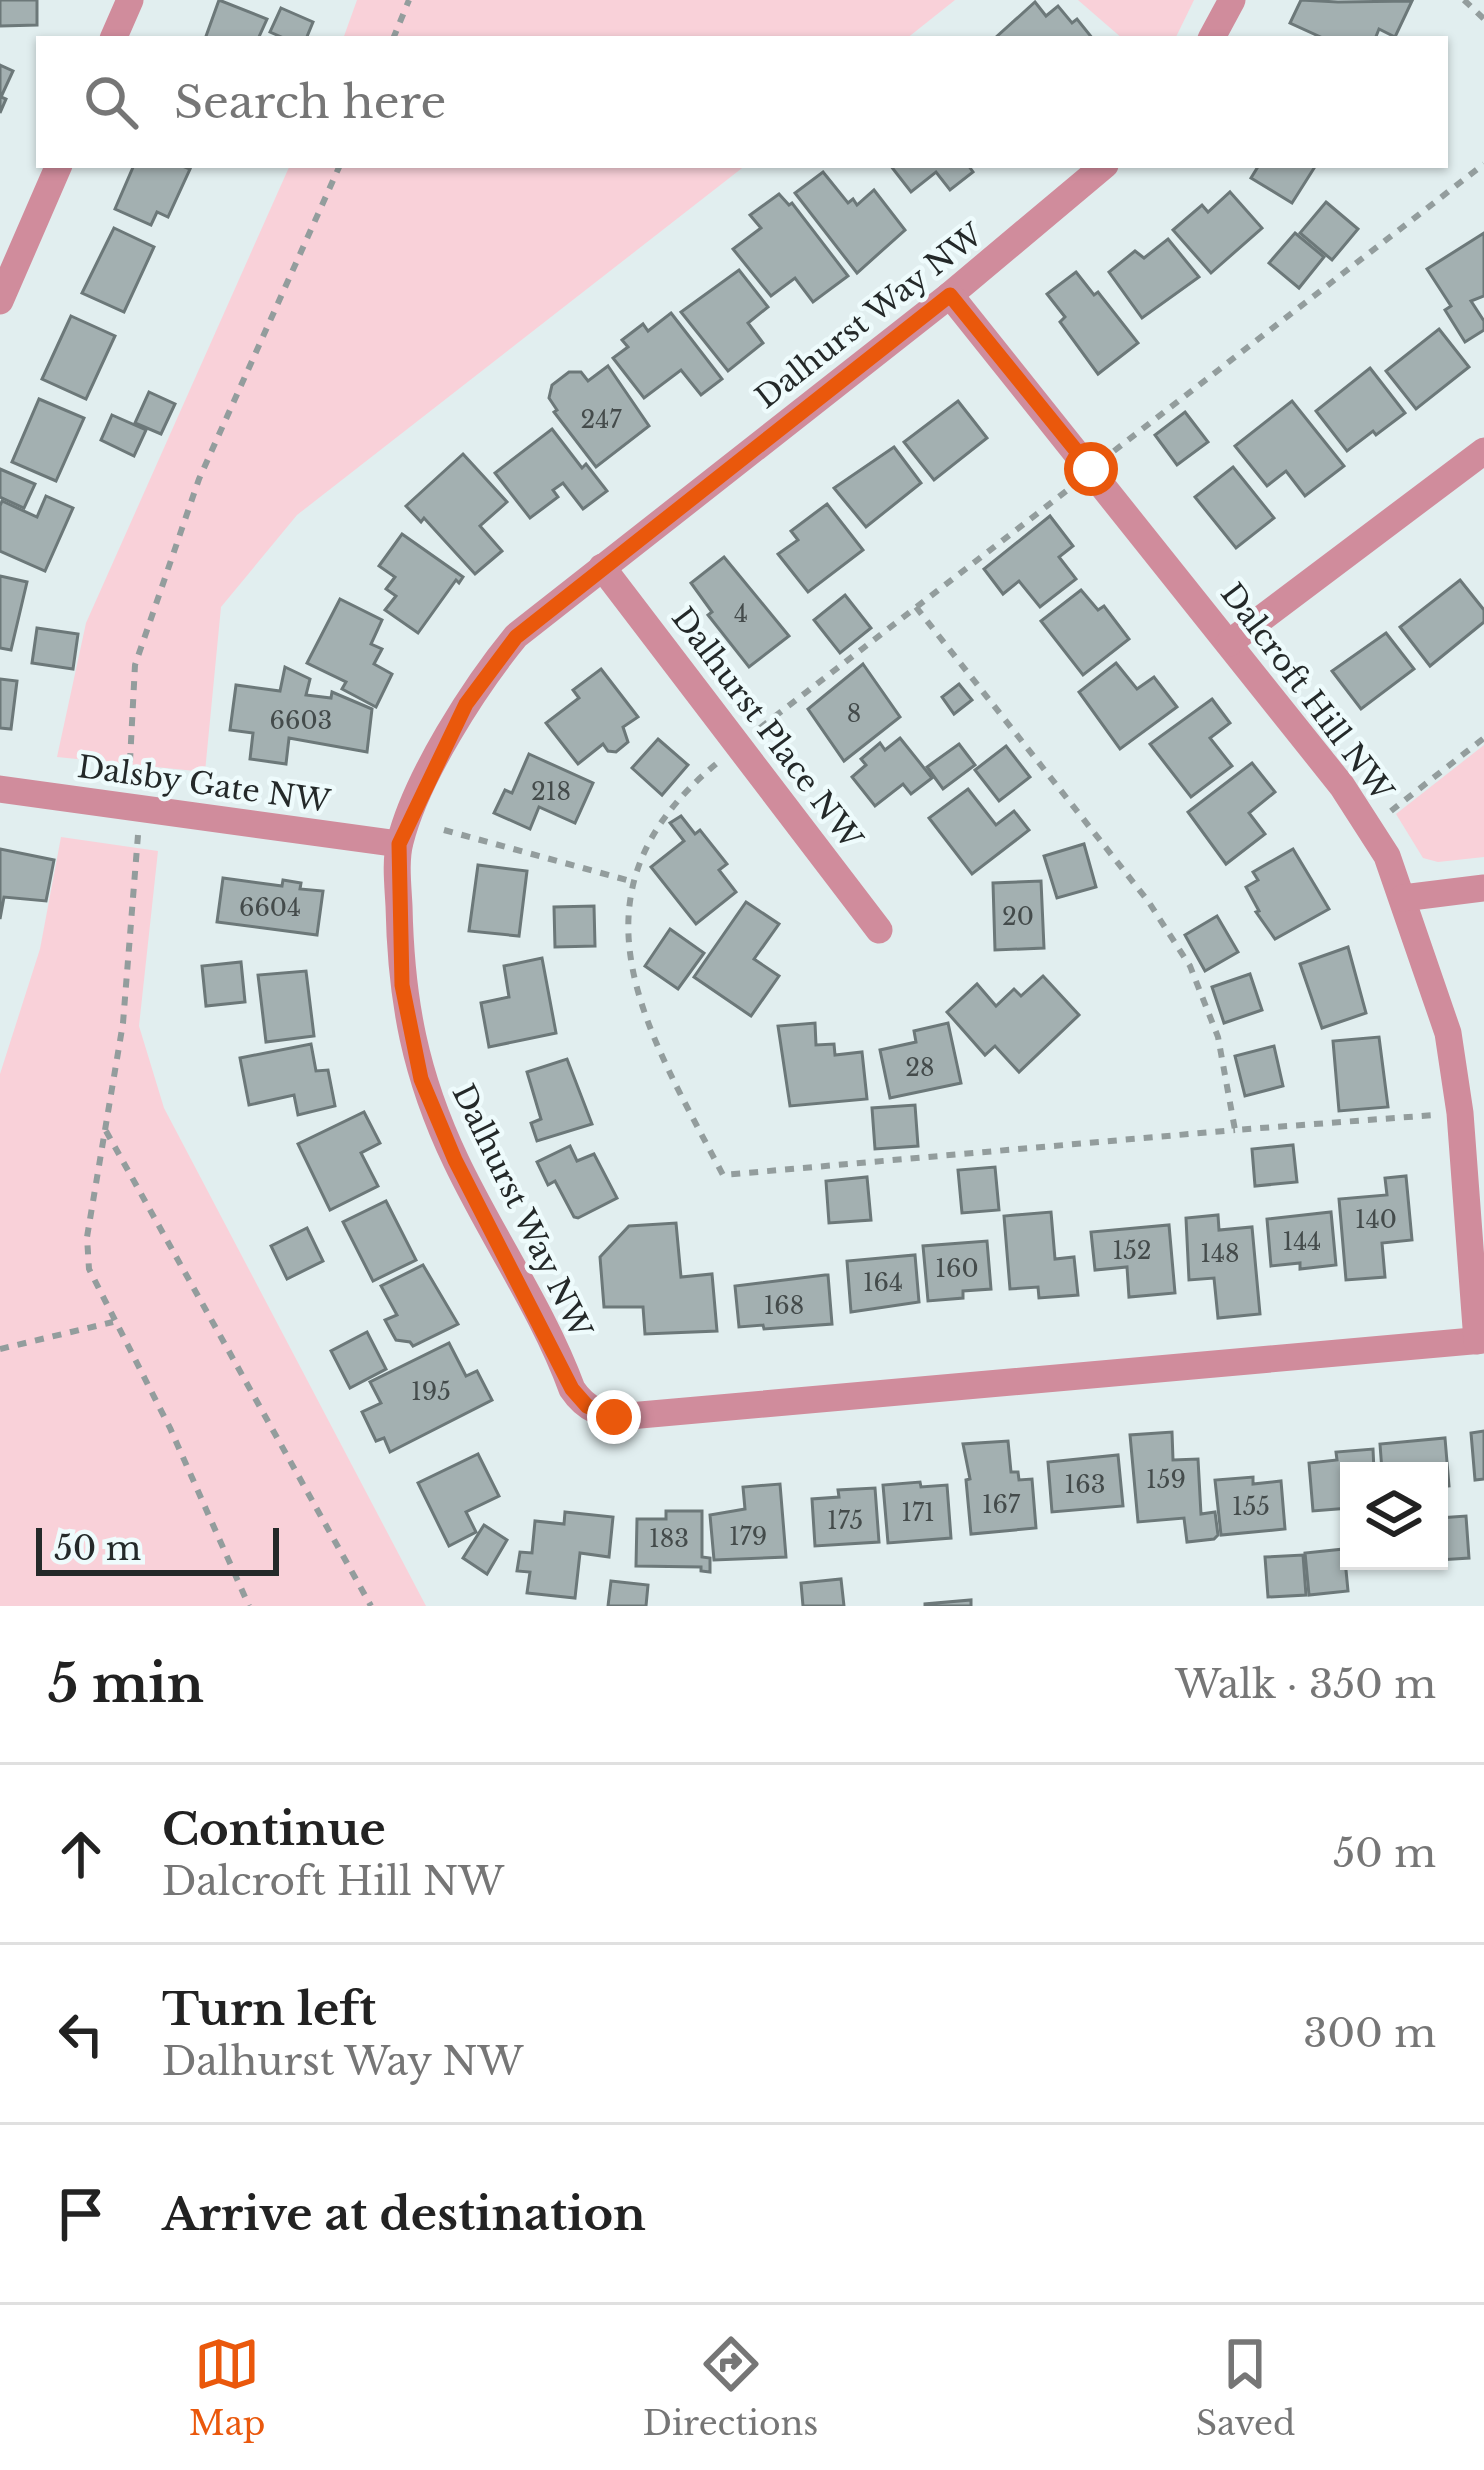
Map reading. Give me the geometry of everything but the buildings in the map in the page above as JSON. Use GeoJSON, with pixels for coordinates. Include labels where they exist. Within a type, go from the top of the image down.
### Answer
{"type":"FeatureCollection","features":[{"type":"Feature","properties":{"kind":"street"},"geometry":{"type":"LineString","coordinates":[[114,36],[130,0]]}},
{"type":"Feature","properties":{"kind":"street"},"geometry":{"type":"LineString","coordinates":[[1212,36],[1232,0]]}},
{"type":"Feature","properties":{"kind":"street"},"geometry":{"type":"LineString","coordinates":[[0,301],[58,168]]}},
{"type":"Feature","properties":{"kind":"street","name":"Dalhurst Way NW"},"geometry":{"type":"LineString","coordinates":[[1101,168],[950,295],[516,637],[488,670],[437,758],[399,844],[402,985],[421,1079],[455,1160],[572,1389],[600,1414],[629,1416],[1481,1341]]}},
{"type":"Feature","properties":{"kind":"street","name":"Dalcroft Hill NW"},"geometry":{"type":"LineString","coordinates":[[950,295],[1342,786],[1387,856],[1448,1033],[1481,1341]]}},
{"type":"Feature","properties":{"kind":"street"},"geometry":{"type":"LineString","coordinates":[[1229,644],[1484,451]]}},
{"type":"Feature","properties":{"kind":"street","name":"Dalhurst Place NW"},"geometry":{"type":"LineString","coordinates":[[602,567],[878,930]]}},
{"type":"Feature","properties":{"kind":"street","name":"Dalsby Gate NW"},"geometry":{"type":"LineString","coordinates":[[0,789],[399,844]]}},
{"type":"Feature","properties":{"kind":"street"},"geometry":{"type":"LineString","coordinates":[[1403,898],[1484,888]]}},
{"type":"Feature","properties":{"kind":"path"},"geometry":{"type":"LineString","coordinates":[[394,36],[410,0]]}},
{"type":"Feature","properties":{"kind":"path"},"geometry":{"type":"LineString","coordinates":[[1464,0],[1484,19]]}},
{"type":"Feature","properties":{"kind":"path"},"geometry":{"type":"LineString","coordinates":[[1114,451],[1484,164]]}},
{"type":"Feature","properties":{"kind":"path"},"geometry":{"type":"LineString","coordinates":[[249,1606],[170,1428],[89,1269],[86,1237],[123,1022],[139,841],[127,772],[135,664],[199,479],[339,168]]}},
{"type":"Feature","properties":{"kind":"path"},"geometry":{"type":"LineString","coordinates":[[760,728],[1069,489]]}},
{"type":"Feature","properties":{"kind":"path"},"geometry":{"type":"LineString","coordinates":[[916,607],[1148,901],[1190,966],[1218,1037],[1235,1130]]}},
{"type":"Feature","properties":{"kind":"path"},"geometry":{"type":"LineString","coordinates":[[1369,826],[1484,738]]}},
{"type":"Feature","properties":{"kind":"path"},"geometry":{"type":"LineString","coordinates":[[720,761],[676,802],[650,843],[634,881],[626,935],[636,994],[723,1175],[1460,1113]]}},
{"type":"Feature","properties":{"kind":"path"},"geometry":{"type":"LineString","coordinates":[[444,830],[634,881]]}},
{"type":"Feature","properties":{"kind":"path"},"geometry":{"type":"LineString","coordinates":[[104,1128],[371,1606]]}},
{"type":"Feature","properties":{"kind":"path"},"geometry":{"type":"LineString","coordinates":[[0,1349],[114,1322]]}},
{"type":"Feature","properties":{"kind":"shaded area"},"geometry":{"type":"Polygon","coordinates":[[[357,0],[955,0],[910,36],[344,36],[357,0]]]}},
{"type":"Feature","properties":{"kind":"shaded area"},"geometry":{"type":"Polygon","coordinates":[[[1078,0],[1194,0],[1176,36],[1120,36],[1078,0]]]}},
{"type":"Feature","properties":{"kind":"shaded area"},"geometry":{"type":"Polygon","coordinates":[[[289,168],[742,168],[297,515],[221,607],[205,772],[57,757],[86,623],[289,168]]]}},
{"type":"Feature","properties":{"kind":"shaded area"},"geometry":{"type":"Polygon","coordinates":[[[1484,745],[1484,857],[1438,862],[1423,858],[1396,814],[1484,745]]]}},
{"type":"Feature","properties":{"kind":"shaded area"},"geometry":{"type":"Polygon","coordinates":[[[61,837],[158,851],[139,1026],[164,1108],[426,1606],[0,1606],[0,1074],[40,949],[61,837]]]}},
{"type":"Feature","properties":{"kind":"route"},"geometry":{"type":"LineString","coordinates":[[614,1417],[587,1406],[572,1389],[455,1160],[421,1079],[402,985],[399,844],[428,777],[466,704],[516,637],[950,295],[1091,469]]}}]}
